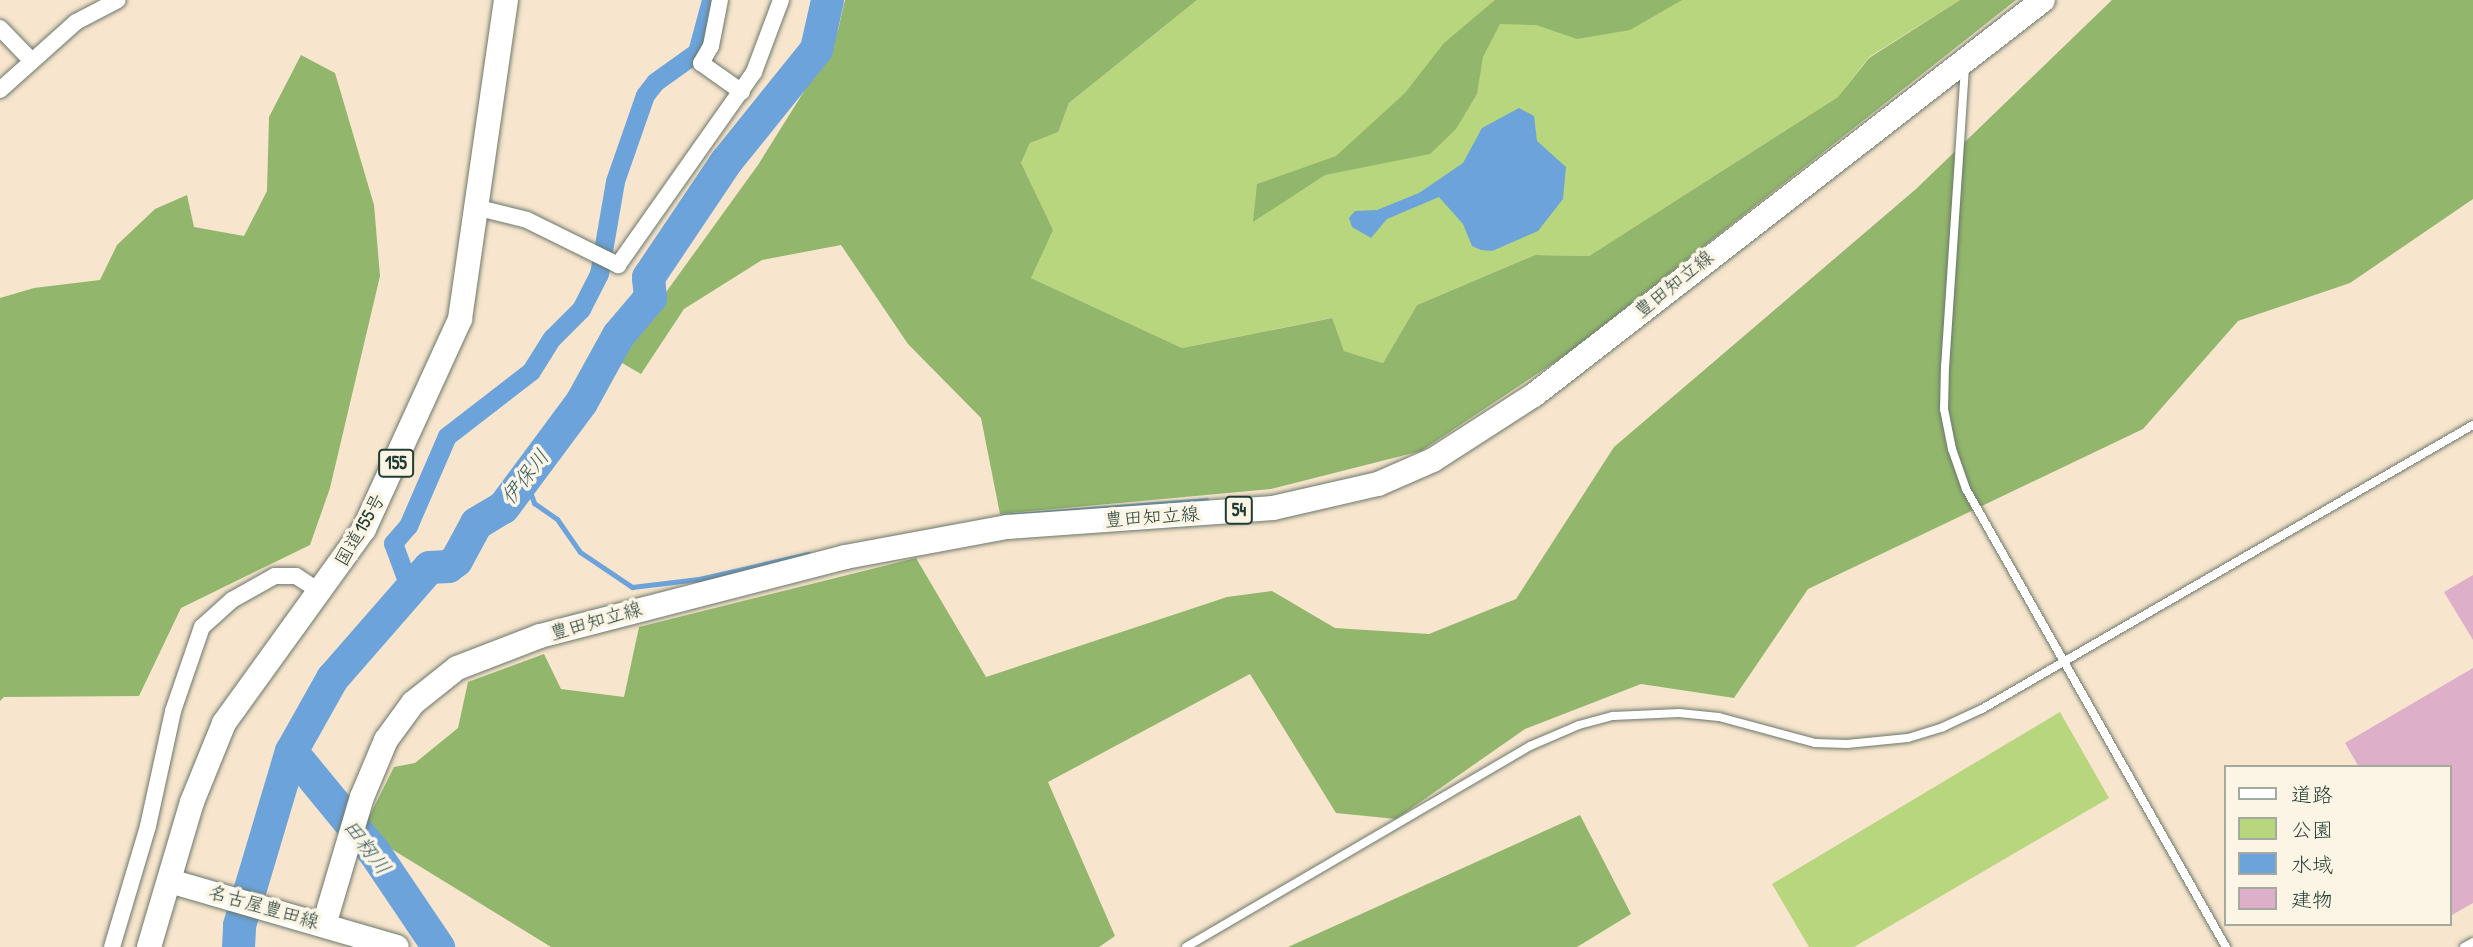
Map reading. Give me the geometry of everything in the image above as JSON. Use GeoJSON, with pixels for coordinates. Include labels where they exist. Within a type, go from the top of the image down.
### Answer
{"type":"FeatureCollection","features":[{"type":"Feature","properties":{"kind":"main road","name":"国道155号"},"geometry":{"type":"LineString","coordinates":[[149,947],[180,883],[192,802],[224,723],[267,660],[322,593],[364,528],[460,319],[479,208],[506,0]]}},
{"type":"Feature","properties":{"kind":"main road","name":"豊田知立線"},"geometry":{"type":"LineString","coordinates":[[324,925],[362,797],[386,740],[427,690],[457,668],[540,636],[845,557],[1007,527],[1273,508],[1378,484],[1433,460],[1534,395],[2043,0]]}},
{"type":"Feature","properties":{"kind":"main road","name":"名古屋豊田線"},"geometry":{"type":"LineString","coordinates":[[180,883],[397,947]]}},
{"type":"Feature","properties":{"kind":"street"},"geometry":{"type":"LineString","coordinates":[[0,90],[76,22],[118,0]]}},
{"type":"Feature","properties":{"kind":"street"},"geometry":{"type":"LineString","coordinates":[[720,0],[711,46],[701,62],[742,92]]}},
{"type":"Feature","properties":{"kind":"street"},"geometry":{"type":"LineString","coordinates":[[479,208],[527,219],[618,265],[742,92],[754,72],[781,0]]}},
{"type":"Feature","properties":{"kind":"street"},"geometry":{"type":"LineString","coordinates":[[0,27],[31,60]]}},
{"type":"Feature","properties":{"kind":"street"},"geometry":{"type":"LineString","coordinates":[[112,947],[148,826],[173,711],[202,627],[232,600],[275,576],[296,576],[322,593]]}},
{"type":"Feature","properties":{"kind":"lane"},"geometry":{"type":"LineString","coordinates":[[1965,60],[1944,409],[1966,489],[2225,947]]}},
{"type":"Feature","properties":{"kind":"lane"},"geometry":{"type":"LineString","coordinates":[[1186,947],[1530,746],[1579,725],[1613,716],[1679,713],[1719,717],[1815,743],[1876,743],[1943,727],[2065,662],[2473,425]]}},
{"type":"Feature","properties":{"kind":"lane"},"geometry":{"type":"LineString","coordinates":[[2464,947],[2473,942]]}},
{"type":"Feature","properties":{"kind":"green space"},"geometry":{"type":"Polygon","coordinates":[[[845,0],[1197,0],[1069,103],[1058,132],[1030,143],[1021,163],[1053,230],[1031,278],[1182,348],[1332,318],[1344,351],[1383,363],[1417,305],[1535,255],[1589,256],[1838,97],[1869,58],[1960,0],[2016,0],[1567,354],[1421,451],[1271,489],[1000,514],[981,418],[908,344],[841,245],[762,260],[684,309],[641,374],[617,360],[758,165],[818,69],[838,30],[845,0]]]}},
{"type":"Feature","properties":{"kind":"green space"},"geometry":{"type":"Polygon","coordinates":[[[1197,0],[1960,0],[1869,57],[1838,97],[1589,256],[1535,255],[1417,305],[1383,363],[1344,351],[1331,318],[1182,348],[1031,278],[1027,181],[1021,163],[1030,143],[1058,131],[1069,103],[1197,0]]]}},
{"type":"Feature","properties":{"kind":"green space"},"geometry":{"type":"Polygon","coordinates":[[[1495,0],[1682,0],[1630,30],[1577,39],[1536,25],[1500,24],[1483,57],[1477,94],[1456,129],[1430,154],[1325,175],[1253,222],[1257,184],[1336,156],[1405,93],[1444,43],[1495,0]]]}},
{"type":"Feature","properties":{"kind":"green space"},"geometry":{"type":"Polygon","coordinates":[[[2112,0],[2473,0],[2473,199],[2350,283],[2238,321],[2143,429],[1808,589],[1734,698],[1641,684],[1525,729],[1396,819],[1336,813],[1250,674],[1048,782],[1115,936],[1099,947],[551,947],[372,837],[368,819],[394,767],[415,763],[458,728],[468,682],[544,654],[561,689],[624,697],[639,627],[916,558],[986,677],[1227,597],[1272,591],[1335,628],[1429,634],[1516,599],[1614,447],[1916,189],[2112,0]]]}},
{"type":"Feature","properties":{"kind":"green space"},"geometry":{"type":"Polygon","coordinates":[[[301,55],[335,73],[374,205],[380,276],[330,488],[310,545],[181,608],[139,696],[4,697],[0,701],[0,298],[34,288],[100,280],[117,245],[155,209],[187,195],[194,227],[244,236],[267,191],[269,117],[301,55]]]}},
{"type":"Feature","properties":{"kind":"green space"},"geometry":{"type":"Polygon","coordinates":[[[2060,712],[2109,798],[1854,947],[1809,947],[1772,884],[2060,712]]]}},
{"type":"Feature","properties":{"kind":"green space"},"geometry":{"type":"Polygon","coordinates":[[[1580,815],[1631,914],[1577,947],[1288,947],[1580,815]]]}},
{"type":"Feature","properties":{"kind":"water"},"geometry":{"type":"Polygon","coordinates":[[[1519,108],[1534,116],[1537,141],[1566,167],[1563,199],[1538,231],[1492,251],[1481,250],[1472,246],[1463,224],[1439,197],[1387,219],[1371,238],[1352,227],[1349,218],[1355,211],[1377,210],[1419,193],[1463,163],[1482,128],[1519,108]]]}},
{"type":"Feature","properties":{"kind":"building"},"geometry":{"type":"Polygon","coordinates":[[[2473,575],[2473,640],[2444,592],[2473,575]]]}},
{"type":"Feature","properties":{"kind":"building"},"geometry":{"type":"Polygon","coordinates":[[[2473,668],[2473,903],[2452,915],[2452,765],[2358,765],[2345,743],[2473,668]]]}},
{"type":"Feature","properties":{"kind":"waterway"},"geometry":{"type":"LineString","coordinates":[[410,589],[393,543],[408,526],[447,436],[531,371],[552,338],[581,309],[599,274],[615,181],[645,95],[655,82],[697,52],[711,0]]}},
{"type":"Feature","properties":{"kind":"waterway","name":"伊保川"},"geometry":{"type":"LineString","coordinates":[[238,947],[239,925],[291,751],[332,678],[429,567],[448,566],[456,560],[476,523],[503,507],[581,402],[618,335],[650,297],[648,277],[726,161],[816,49],[827,0]]}},
{"type":"Feature","properties":{"kind":"waterway"},"geometry":{"type":"LineString","coordinates":[[525,478],[534,503],[557,519],[580,552],[632,587],[699,579],[808,554]]}},
{"type":"Feature","properties":{"kind":"waterway"},"geometry":{"type":"LineString","coordinates":[[1003,516],[1206,500]]}},
{"type":"Feature","properties":{"kind":"waterway","name":"田籾川"},"geometry":{"type":"LineString","coordinates":[[291,751],[374,852],[438,947]]}}]}
